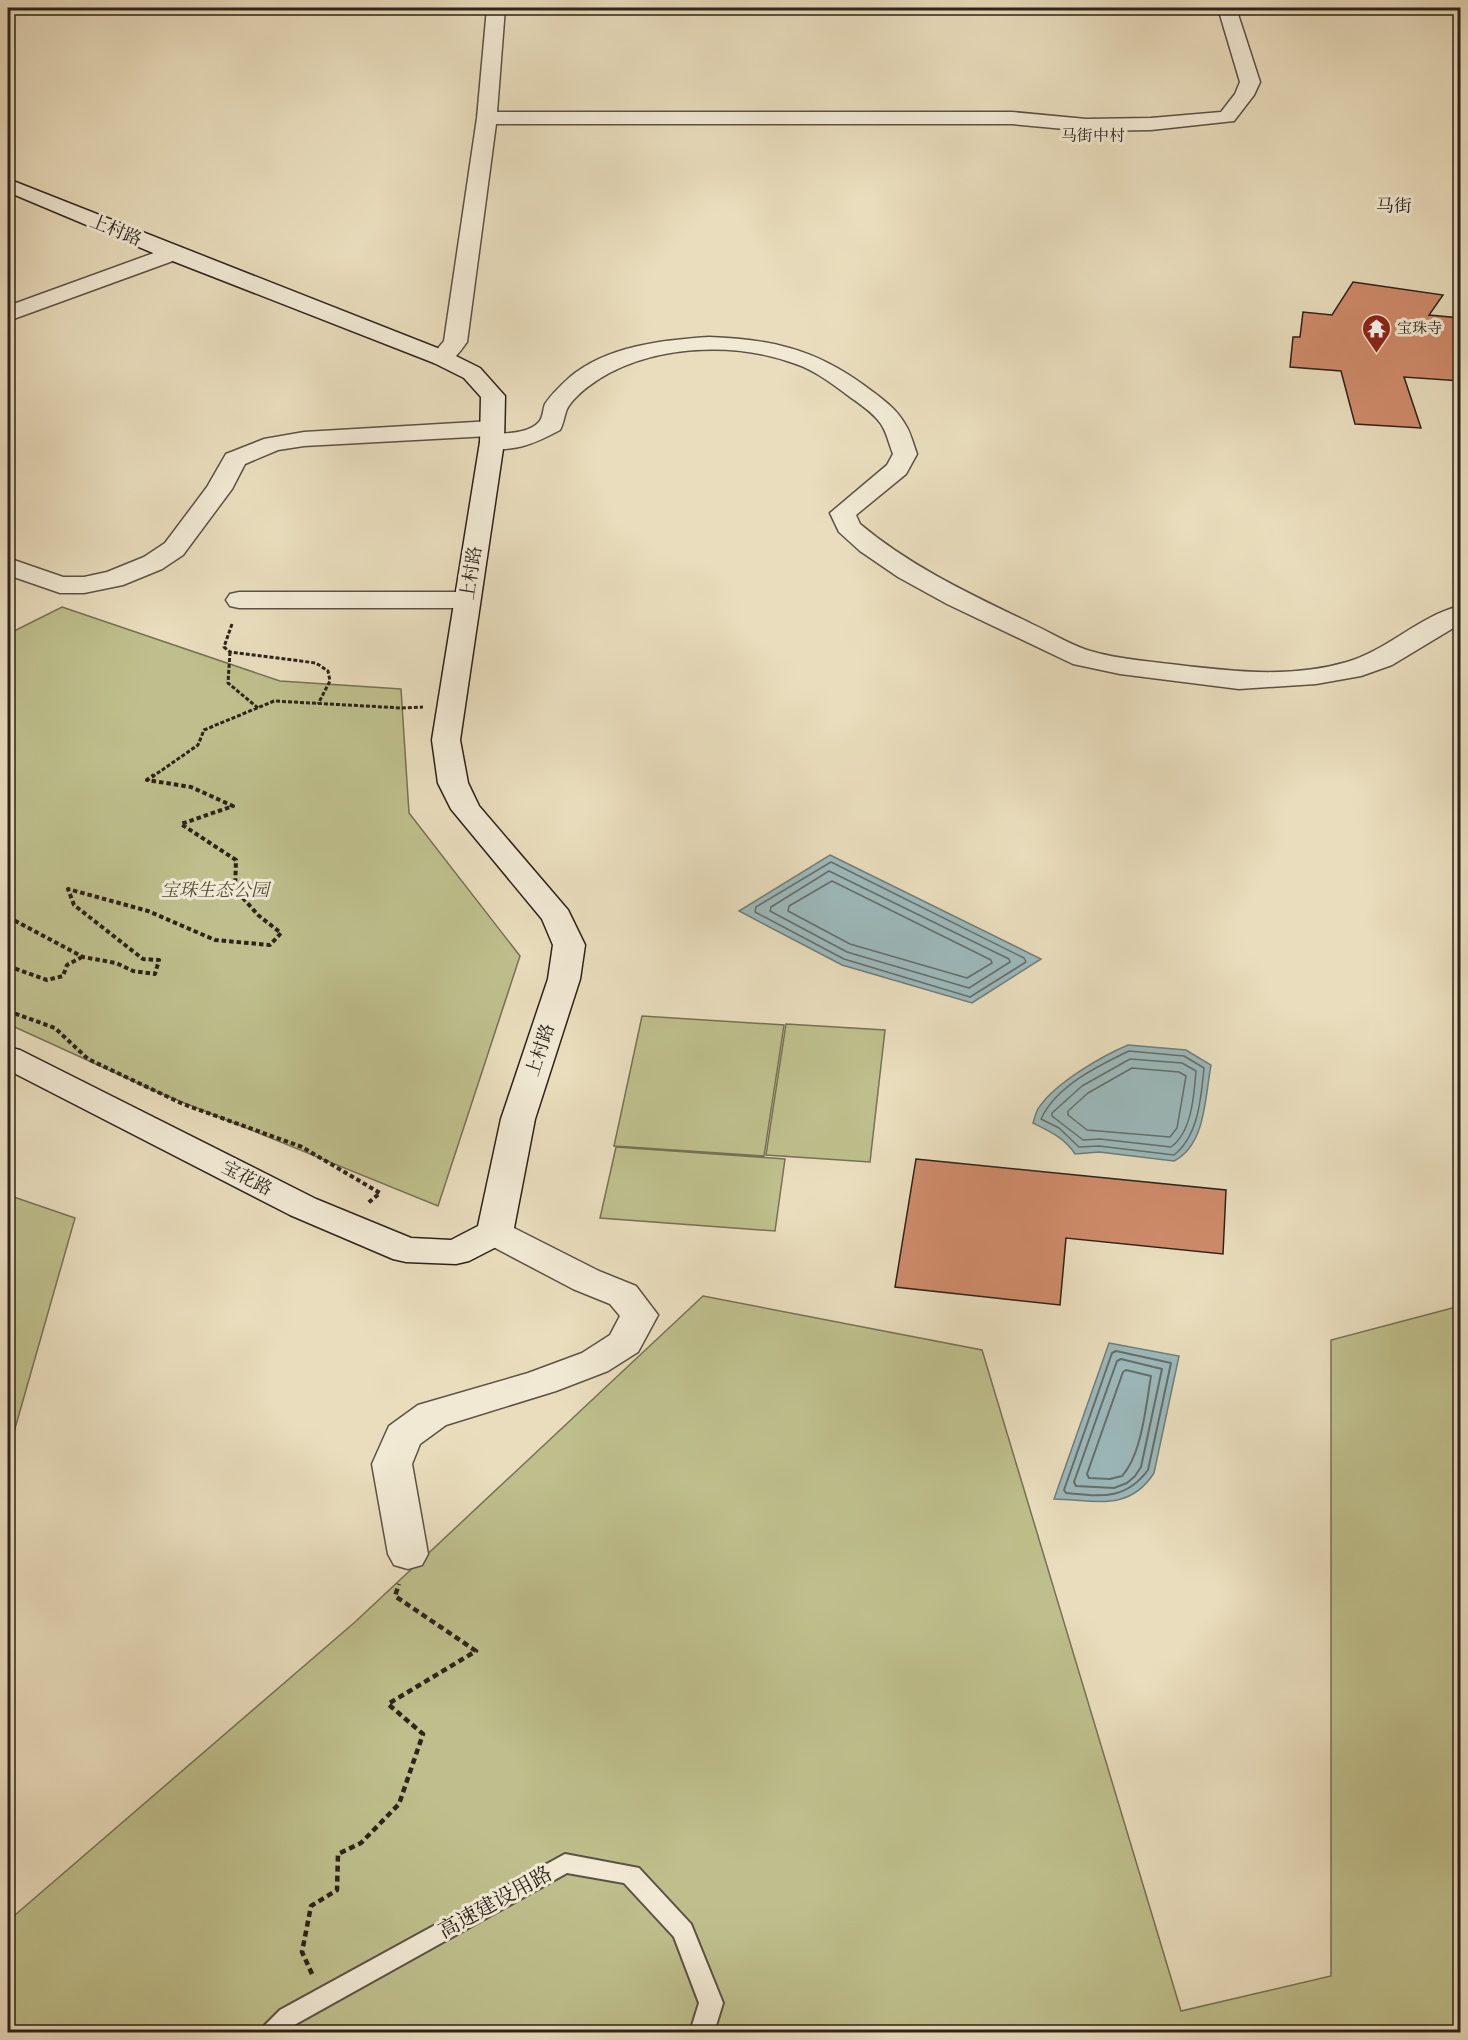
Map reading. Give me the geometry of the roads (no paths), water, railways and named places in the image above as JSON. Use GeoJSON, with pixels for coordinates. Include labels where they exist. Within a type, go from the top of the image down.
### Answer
{"type":"FeatureCollection","features":[{"type":"Feature","properties":{"kind":"street"},"geometry":{"type":"LineString","coordinates":[[442,358],[455,342],[488,118],[496,8]]}},
{"type":"Feature","properties":{"kind":"street"},"geometry":{"type":"LineString","coordinates":[[488,118],[1012,118],[1086,125],[1151,124],[1227,117],[1244,95],[1250,82],[1227,8]]}},
{"type":"Feature","properties":{"kind":"street","name":"上村路"},"geometry":{"type":"LineString","coordinates":[[8,186],[442,358],[472,373],[493,396],[492,435],[446,740],[453,783],[466,808],[557,917],[569,945],[564,979],[518,1119],[495,1233]]}},
{"type":"Feature","properties":{"kind":"street"},"geometry":{"type":"LineString","coordinates":[[8,314],[173,253]]}},
{"type":"Feature","properties":{"kind":"street"},"geometry":{"type":"LineString","coordinates":[[8,566],[60,585],[114,579],[153,563],[174,549],[219,489],[235,459],[273,444],[304,440],[492,435],[526,439],[551,425],[558,404],[581,382],[612,361],[649,349],[733,344],[771,348],[807,360],[865,396],[892,422],[905,454],[897,469],[843,513],[848,527],[869,545],[916,576],[1029,634],[1083,658],[1120,666],[1229,680],[1297,678],[1351,670],[1382,659],[1454,615],[1461,614]]}},
{"type":"Feature","properties":{"kind":"street"},"geometry":{"type":"LineString","coordinates":[[240,600],[466,600]]}},
{"type":"Feature","properties":{"kind":"street","name":"宝花路"},"geometry":{"type":"LineString","coordinates":[[8,1057],[303,1207],[406,1250],[456,1252],[495,1233]]}},
{"type":"Feature","properties":{"kind":"street"},"geometry":{"type":"LineString","coordinates":[[408,1554],[392,1464],[403,1436],[432,1414],[542,1382],[595,1362],[625,1343],[639,1315],[623,1295],[586,1280],[495,1233]]}},
{"type":"Feature","properties":{"kind":"lane","name":"高速建设用路"},"geometry":{"type":"LineString","coordinates":[[273,2032],[288,2017],[565,1863],[631,1875],[683,1931],[711,2003],[702,2032]]}},
{"type":"Feature","properties":{"kind":"water"},"geometry":{"type":"Polygon","coordinates":[[[830,855],[1041,959],[972,1003],[842,965],[739,911],[830,855]]]}},
{"type":"Feature","properties":{"kind":"water"},"geometry":{"type":"Polygon","coordinates":[[[1128,1045],[1186,1050],[1211,1065],[1198,1132],[1185,1154],[1174,1161],[1099,1152],[1075,1154],[1062,1139],[1033,1123],[1039,1108],[1057,1088],[1093,1063],[1128,1045]]]}},
{"type":"Feature","properties":{"kind":"water"},"geometry":{"type":"Polygon","coordinates":[[[1109,1343],[1179,1356],[1154,1473],[1134,1494],[1122,1499],[1097,1501],[1054,1499],[1109,1343]]]}},
{"type":"Feature","properties":{"kind":"place","name":"宝珠寺"},"geometry":{"type":"Point","coordinates":[1376,354]}},
{"type":"Feature","properties":{"kind":"district","name":"马街中村"},"geometry":{"type":"Point","coordinates":[1093,135]}},
{"type":"Feature","properties":{"kind":"district","name":"马街"},"geometry":{"type":"Point","coordinates":[1394,206]}},
{"type":"Feature","properties":{"kind":"park label","name":"宝珠生态公园"},"geometry":{"type":"Point","coordinates":[215,890]}}]}
